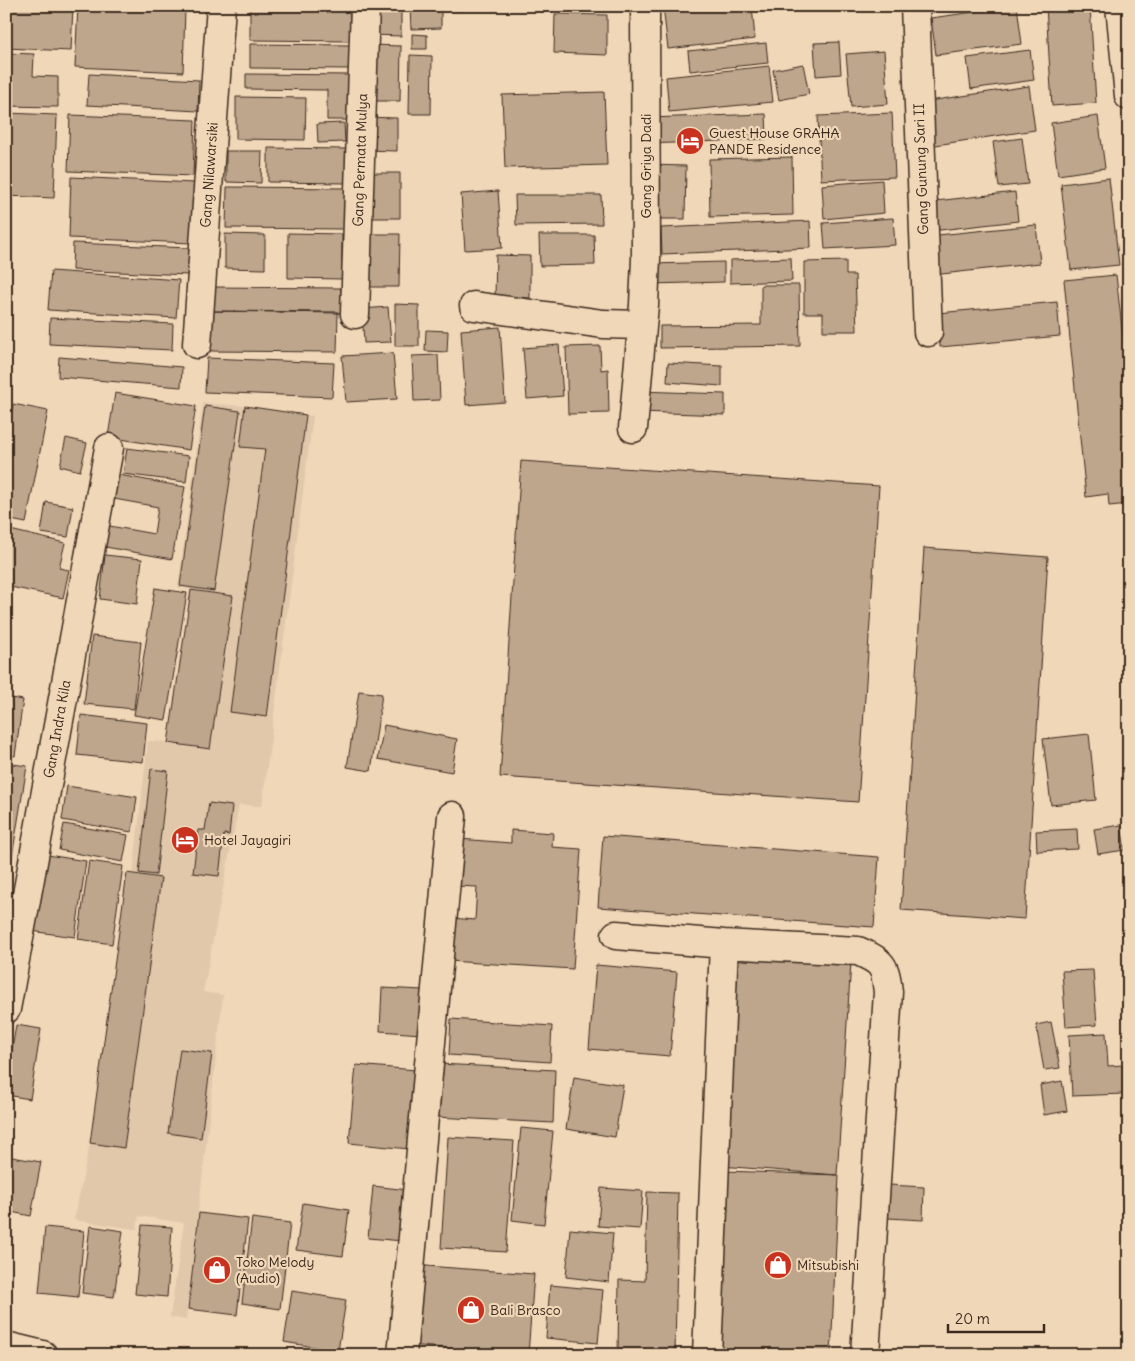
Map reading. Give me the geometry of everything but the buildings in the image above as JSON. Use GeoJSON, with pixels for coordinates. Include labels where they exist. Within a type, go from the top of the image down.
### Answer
{"type":"FeatureCollection","features":[{"type":"Feature","properties":{"kind":"main road","name":"Gang Nilawarsiki"},"geometry":{"type":"LineString","coordinates":[[197,344],[221,6]]}},
{"type":"Feature","properties":{"kind":"main road","name":"Gang Permata Mulya"},"geometry":{"type":"LineString","coordinates":[[354,314],[365,6]]}},
{"type":"Feature","properties":{"kind":"main road","name":"Gang Griya Dadi"},"geometry":{"type":"LineString","coordinates":[[633,428],[644,305],[646,258],[644,6]]}},
{"type":"Feature","properties":{"kind":"main road","name":"Gang Gunung Sari II"},"geometry":{"type":"LineString","coordinates":[[915,6],[928,332]]}},
{"type":"Feature","properties":{"kind":"main road"},"geometry":{"type":"LineString","coordinates":[[1120,6],[1129,96]]}},
{"type":"Feature","properties":{"kind":"main road"},"geometry":{"type":"LineString","coordinates":[[474,306],[603,324],[641,326]]}},
{"type":"Feature","properties":{"kind":"main road","name":"Gang Indra Kila"},"geometry":{"type":"LineString","coordinates":[[6,1009],[108,448]]}},
{"type":"Feature","properties":{"kind":"main road"},"geometry":{"type":"LineString","coordinates":[[402,1355],[452,816]]}},
{"type":"Feature","properties":{"kind":"main road"},"geometry":{"type":"LineString","coordinates":[[616,935],[724,944],[858,951],[876,959],[886,973],[888,992],[864,1355]]}},
{"type":"Feature","properties":{"kind":"main road"},"geometry":{"type":"LineString","coordinates":[[707,1355],[724,944]]}},
{"type":"Feature","properties":{"kind":"main road"},"geometry":{"type":"LineString","coordinates":[[6,1346],[43,1355]]}},
{"type":"Feature","properties":{"kind":"shaded area","name":"Hotel Jayagiri"},"geometry":{"type":"Polygon","coordinates":[[[203,403],[245,406],[313,416],[262,806],[239,805],[203,992],[223,995],[186,1320],[170,1317],[184,1223],[139,1216],[137,1229],[135,1229],[74,1220],[90,1143],[133,874],[148,741],[168,742],[191,590],[178,587],[203,403]]]}},
{"type":"Feature","properties":{"kind":"place","name":"Guest House GRAHA PANDE Residence"},"geometry":{"type":"Point","coordinates":[690,141]}},
{"type":"Feature","properties":{"kind":"place","name":"Hotel Jayagiri"},"geometry":{"type":"Point","coordinates":[185,840]}},
{"type":"Feature","properties":{"kind":"place","name":"Mitsubishi"},"geometry":{"type":"Point","coordinates":[778,1265]}},
{"type":"Feature","properties":{"kind":"place","name":"Toko Melody (Audio)"},"geometry":{"type":"Point","coordinates":[217,1270]}},
{"type":"Feature","properties":{"kind":"place","name":"Bali Brasco"},"geometry":{"type":"Point","coordinates":[471,1310]}}]}
